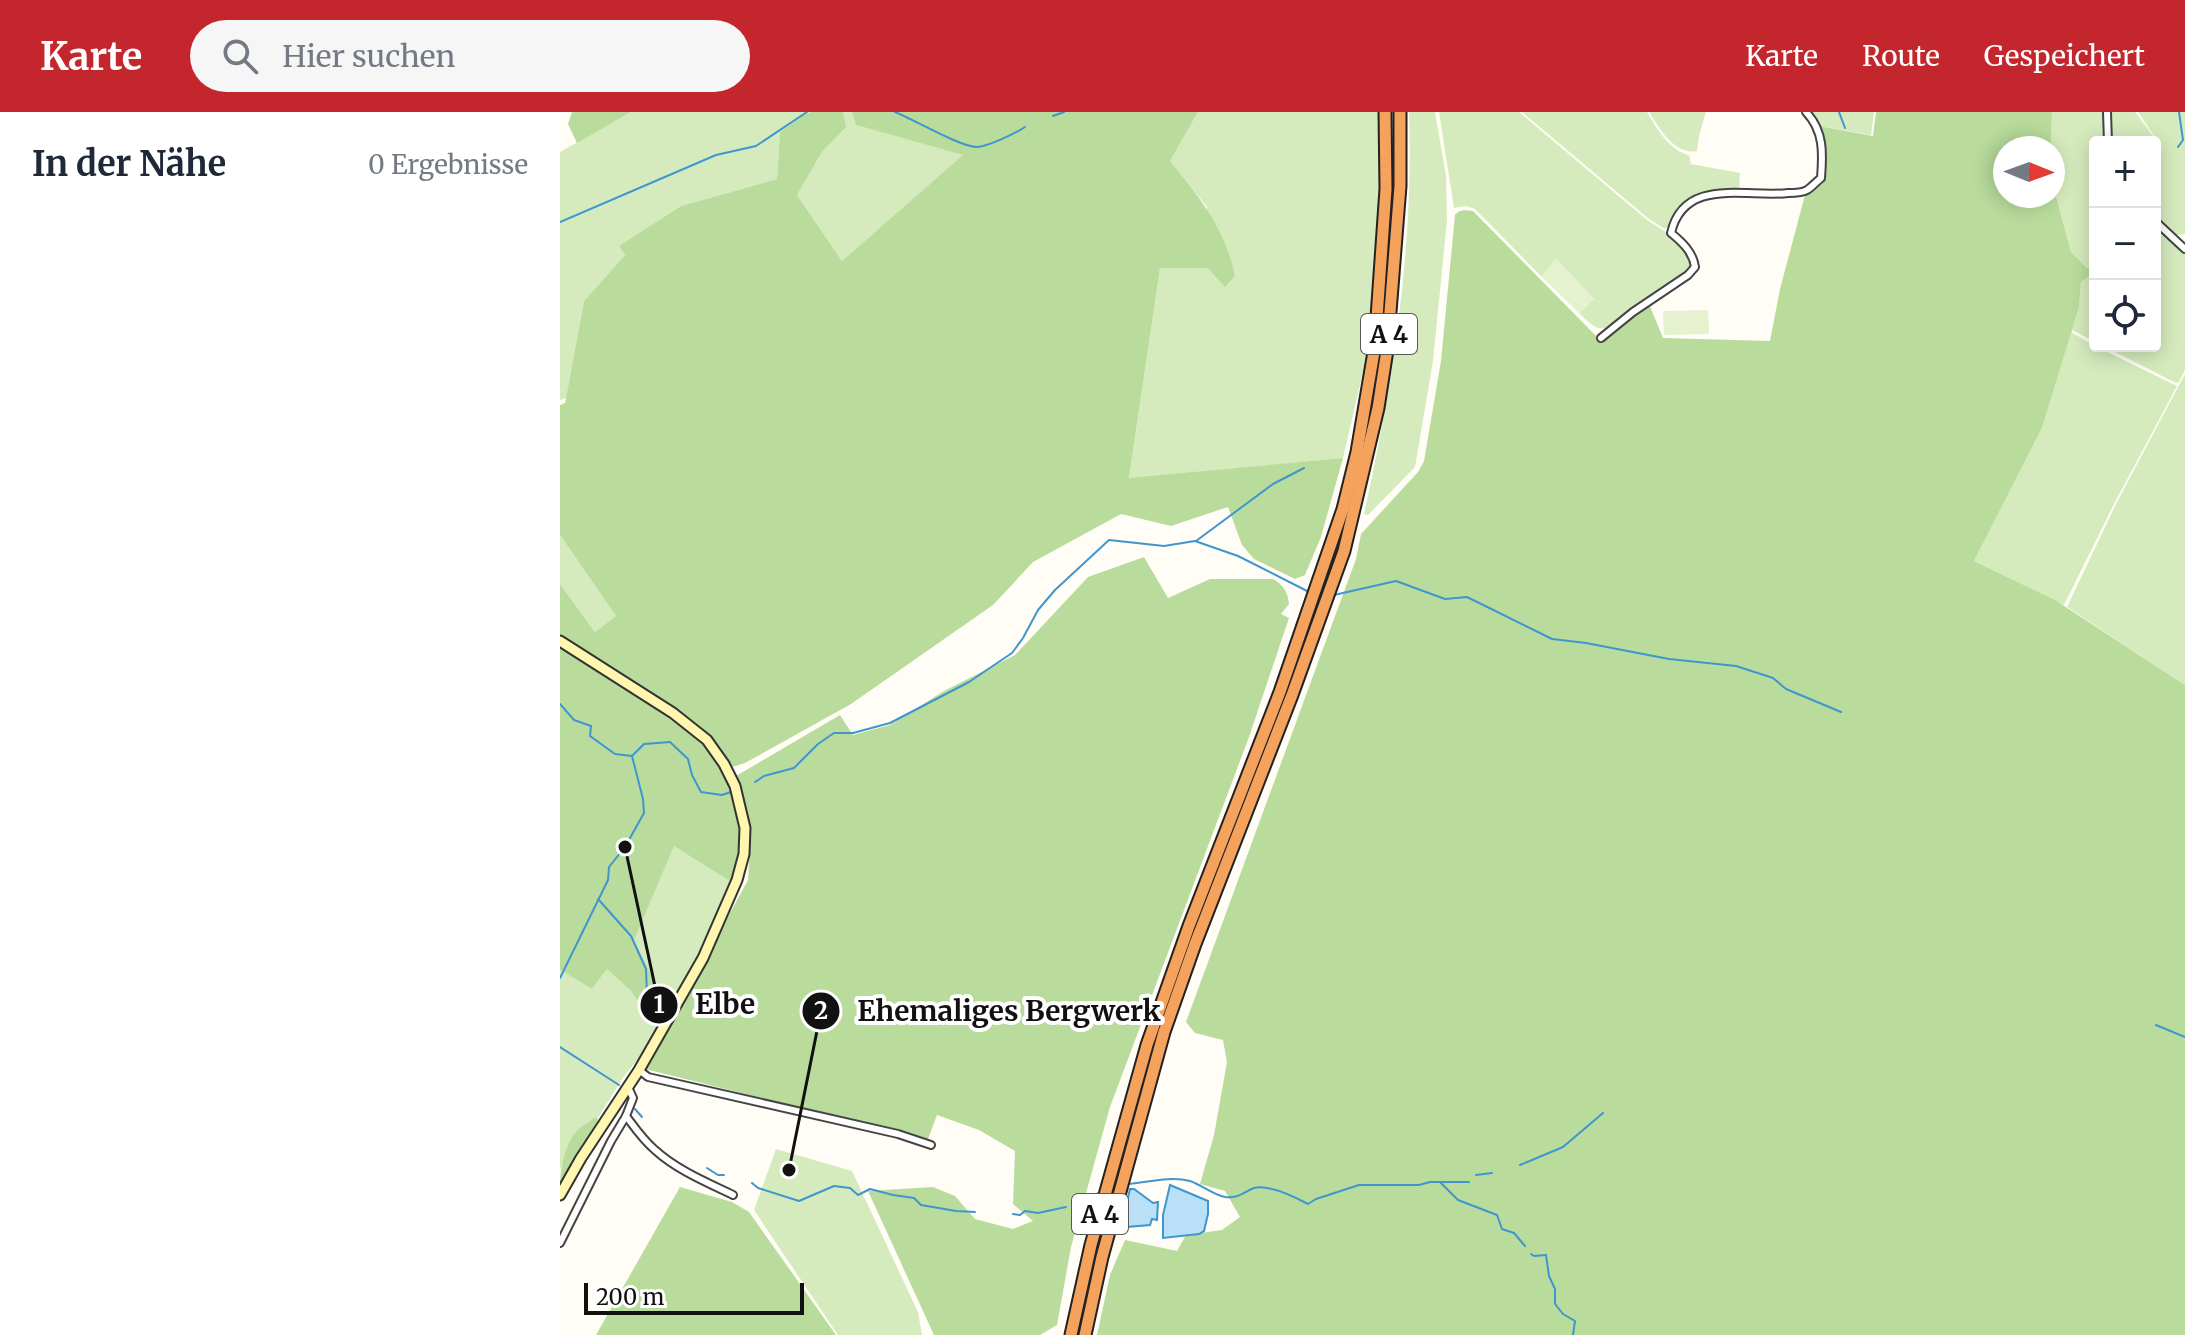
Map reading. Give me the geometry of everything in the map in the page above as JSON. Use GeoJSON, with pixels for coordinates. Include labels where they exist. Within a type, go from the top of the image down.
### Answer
{"type":"FeatureCollection","features":[{"type":"Feature","properties":{"kind":"highway","name":"A 4"},"geometry":{"type":"LineString","coordinates":[[1085,1335],[1102,1257],[1164,1032],[1286,694],[1357,452],[1375,346],[1386,189],[1385,112]]}},
{"type":"Feature","properties":{"kind":"highway","name":"A 4"},"geometry":{"type":"LineString","coordinates":[[1071,1335],[1091,1245],[1147,1045],[1189,926],[1344,551],[1378,408],[1387,350],[1400,186],[1400,112]]}},
{"type":"Feature","properties":{"kind":"street"},"geometry":{"type":"LineString","coordinates":[[1601,338],[1695,267],[1694,258],[1671,233],[1678,212],[1692,202],[1722,192],[1774,195],[1805,191],[1821,178],[1821,139],[1806,112]]}},
{"type":"Feature","properties":{"kind":"street"},"geometry":{"type":"LineString","coordinates":[[2107,112],[2108,136]]}},
{"type":"Feature","properties":{"kind":"street"},"geometry":{"type":"LineString","coordinates":[[2161,227],[2185,249]]}},
{"type":"Feature","properties":{"kind":"street"},"geometry":{"type":"LineString","coordinates":[[560,641],[673,713],[707,740],[730,775],[745,828],[744,854],[731,898],[689,985],[560,1195]]}},
{"type":"Feature","properties":{"kind":"street"},"geometry":{"type":"LineString","coordinates":[[639,1070],[648,1077],[898,1134],[931,1145]]}},
{"type":"Feature","properties":{"kind":"street"},"geometry":{"type":"LineString","coordinates":[[560,1243],[626,1116],[633,1096],[628,1087]]}},
{"type":"Feature","properties":{"kind":"street"},"geometry":{"type":"LineString","coordinates":[[626,1116],[655,1151],[703,1181],[733,1195]]}},
{"type":"Feature","properties":{"kind":"green space"},"geometry":{"type":"Polygon","coordinates":[[[572,112],[631,112],[577,143],[568,124],[572,112]]]}},
{"type":"Feature","properties":{"kind":"green space"},"geometry":{"type":"Polygon","coordinates":[[[631,112],[811,112],[780,132],[777,179],[681,206],[620,246],[625,255],[584,301],[566,398],[560,400],[560,152],[631,112]]]}},
{"type":"Feature","properties":{"kind":"green space"},"geometry":{"type":"Polygon","coordinates":[[[811,112],[843,112],[846,127],[822,152],[797,195],[842,261],[963,155],[856,125],[852,112],[1198,112],[1170,161],[1218,228],[1235,276],[1225,287],[1208,268],[1160,268],[1129,478],[1343,458],[1321,537],[1305,575],[1295,579],[1254,559],[1242,545],[1228,507],[1171,526],[1121,514],[1033,562],[993,605],[851,704],[745,763],[732,767],[710,736],[560,637],[560,584],[595,632],[616,616],[560,535],[560,405],[565,403],[584,301],[625,255],[619,246],[681,206],[777,179],[780,132],[811,112]]]}},
{"type":"Feature","properties":{"kind":"green space"},"geometry":{"type":"Polygon","coordinates":[[[843,112],[852,112],[857,125],[964,155],[842,261],[797,195],[822,152],[845,128],[843,112]]]}},
{"type":"Feature","properties":{"kind":"green space"},"geometry":{"type":"Polygon","coordinates":[[[1198,112],[1380,112],[1381,187],[1369,346],[1343,458],[1129,479],[1160,267],[1208,268],[1207,207],[1170,161],[1198,112]]]}},
{"type":"Feature","properties":{"kind":"green space"},"geometry":{"type":"Polygon","coordinates":[[[1409,112],[1435,112],[1446,176],[1447,220],[1433,361],[1415,467],[1368,515],[1364,514],[1384,415],[1405,263],[1409,112]]]}},
{"type":"Feature","properties":{"kind":"green space"},"geometry":{"type":"Polygon","coordinates":[[[1439,112],[1519,112],[1647,220],[1669,234],[1692,258],[1693,266],[1688,274],[1612,326],[1594,326],[1579,313],[1594,299],[1556,259],[1542,277],[1475,209],[1466,206],[1454,208],[1439,112]]]}},
{"type":"Feature","properties":{"kind":"green space"},"geometry":{"type":"Polygon","coordinates":[[[1522,112],[1647,112],[1670,144],[1689,155],[1691,164],[1740,173],[1739,191],[1708,196],[1686,204],[1665,229],[1522,112]]]}},
{"type":"Feature","properties":{"kind":"green space"},"geometry":{"type":"Polygon","coordinates":[[[1649,112],[1706,112],[1697,151],[1675,145],[1649,112]]]}},
{"type":"Feature","properties":{"kind":"green space"},"geometry":{"type":"Polygon","coordinates":[[[1808,112],[1874,112],[1871,135],[1819,126],[1808,112]]]}},
{"type":"Feature","properties":{"kind":"green space"},"geometry":{"type":"Polygon","coordinates":[[[1876,112],[2052,112],[2051,136],[1993,136],[1993,208],[2059,208],[2071,252],[2089,267],[2089,277],[2081,282],[2079,307],[2042,428],[1974,561],[2055,600],[2185,685],[2185,1335],[1097,1335],[1110,1275],[1125,1240],[1177,1251],[1186,1235],[1222,1230],[1240,1217],[1225,1191],[1200,1184],[1214,1135],[1227,1062],[1223,1040],[1195,1033],[1186,1022],[1356,559],[1361,534],[1418,472],[1424,461],[1441,361],[1455,215],[1465,210],[1473,211],[1600,340],[1649,304],[1663,338],[1770,341],[1805,195],[1823,178],[1819,126],[1873,136],[1876,112]]]}},
{"type":"Feature","properties":{"kind":"green space"},"geometry":{"type":"Polygon","coordinates":[[[2052,112],[2106,112],[2107,136],[2089,136],[2087,268],[2071,252],[2059,208],[2065,208],[2065,136],[2051,136],[2052,112]]]}},
{"type":"Feature","properties":{"kind":"green space"},"geometry":{"type":"Polygon","coordinates":[[[2109,112],[2135,112],[2153,136],[2109,136],[2109,112]]]}},
{"type":"Feature","properties":{"kind":"green space"},"geometry":{"type":"Polygon","coordinates":[[[2138,112],[2185,112],[2185,234],[2172,236],[2161,224],[2161,136],[2154,136],[2138,112]]]}},
{"type":"Feature","properties":{"kind":"green space"},"geometry":{"type":"Polygon","coordinates":[[[2161,228],[2185,250],[2185,370],[2176,383],[2115,352],[2161,352],[2161,228]]]}},
{"type":"Feature","properties":{"kind":"green space"},"geometry":{"type":"Polygon","coordinates":[[[1555,258],[1594,299],[1579,313],[1542,277],[1555,258]]]}},
{"type":"Feature","properties":{"kind":"green space"},"geometry":{"type":"Polygon","coordinates":[[[2089,277],[2089,339],[2072,330],[2079,307],[2081,282],[2089,277]]]}},
{"type":"Feature","properties":{"kind":"green space"},"geometry":{"type":"Polygon","coordinates":[[[1708,310],[1709,334],[1664,335],[1663,311],[1708,310]]]}},
{"type":"Feature","properties":{"kind":"green space"},"geometry":{"type":"Polygon","coordinates":[[[2071,332],[2089,342],[2089,352],[2107,352],[2177,386],[2064,605],[1974,561],[2042,428],[2071,332]]]}},
{"type":"Feature","properties":{"kind":"green space"},"geometry":{"type":"Polygon","coordinates":[[[2185,374],[2185,685],[2067,607],[2116,504],[2185,374]]]}},
{"type":"Feature","properties":{"kind":"green space"},"geometry":{"type":"Polygon","coordinates":[[[560,535],[616,616],[595,632],[560,584],[560,535]]]}},
{"type":"Feature","properties":{"kind":"green space"},"geometry":{"type":"Polygon","coordinates":[[[1144,557],[1168,598],[1210,579],[1273,579],[1286,593],[1289,604],[1281,614],[1289,618],[1249,737],[1110,1107],[1071,1247],[1057,1325],[1040,1335],[934,1335],[868,1191],[933,1187],[955,1196],[975,1219],[1013,1229],[1033,1221],[1013,1204],[1015,1151],[979,1130],[937,1115],[928,1139],[645,1069],[748,880],[751,832],[736,776],[840,715],[853,735],[890,725],[944,691],[1015,655],[1088,577],[1144,557]]]}},
{"type":"Feature","properties":{"kind":"green space"},"geometry":{"type":"Polygon","coordinates":[[[560,646],[684,725],[712,753],[736,796],[741,827],[740,856],[733,883],[674,846],[634,940],[669,1012],[659,1032],[631,991],[607,969],[592,989],[560,970],[560,646]]]}},
{"type":"Feature","properties":{"kind":"green space"},"geometry":{"type":"Polygon","coordinates":[[[674,845],[733,883],[669,1012],[633,941],[674,845]]]}},
{"type":"Feature","properties":{"kind":"green space"},"geometry":{"type":"Polygon","coordinates":[[[607,969],[631,991],[659,1032],[622,1079],[598,1118],[578,1132],[560,1170],[560,970],[592,989],[607,969]]]}},
{"type":"Feature","properties":{"kind":"green space"},"geometry":{"type":"Polygon","coordinates":[[[598,1118],[595,1128],[560,1186],[562,1164],[570,1142],[578,1130],[598,1118]]]}},
{"type":"Feature","properties":{"kind":"green space"},"geometry":{"type":"Polygon","coordinates":[[[776,1149],[852,1171],[918,1312],[922,1335],[838,1335],[754,1210],[776,1149]]]}},
{"type":"Feature","properties":{"kind":"green space"},"geometry":{"type":"Polygon","coordinates":[[[680,1187],[732,1202],[749,1212],[836,1335],[596,1335],[680,1187]]]}},
{"type":"Feature","properties":{"kind":"water"},"geometry":{"type":"Polygon","coordinates":[[[1170,1185],[1208,1201],[1204,1231],[1163,1238],[1163,1215],[1170,1185]]]}},
{"type":"Feature","properties":{"kind":"water"},"geometry":{"type":"Polygon","coordinates":[[[1130,1189],[1153,1203],[1158,1202],[1157,1220],[1152,1219],[1150,1225],[1127,1227],[1122,1223],[1130,1189]]]}},
{"type":"Feature","properties":{"kind":"waterway"},"geometry":{"type":"LineString","coordinates":[[560,222],[716,155],[756,146],[807,112]]}},
{"type":"Feature","properties":{"kind":"waterway"},"geometry":{"type":"LineString","coordinates":[[895,112],[949,138],[978,147],[1025,127]]}},
{"type":"Feature","properties":{"kind":"waterway"},"geometry":{"type":"LineString","coordinates":[[1053,116],[1064,112]]}},
{"type":"Feature","properties":{"kind":"waterway"},"geometry":{"type":"LineString","coordinates":[[1839,112],[1845,128]]}},
{"type":"Feature","properties":{"kind":"waterway"},"geometry":{"type":"LineString","coordinates":[[2178,147],[2183,140],[2179,112]]}},
{"type":"Feature","properties":{"kind":"waterway"},"geometry":{"type":"LineString","coordinates":[[1196,541],[1273,484],[1304,468]]}},
{"type":"Feature","properties":{"kind":"waterway"},"geometry":{"type":"LineString","coordinates":[[755,782],[764,776],[794,768],[834,733],[853,733],[890,723],[969,682],[1012,653],[1038,610],[1055,590],[1109,540],[1164,546],[1195,541],[1238,556],[1309,592]]}},
{"type":"Feature","properties":{"kind":"waterway"},"geometry":{"type":"LineString","coordinates":[[1334,595],[1396,581],[1445,599],[1467,597],[1552,639],[1669,659],[1736,666],[1773,678],[1786,689],[1841,712]]}},
{"type":"Feature","properties":{"kind":"waterway"},"geometry":{"type":"LineString","coordinates":[[560,704],[574,720],[591,726],[590,736],[615,754],[632,756],[644,813],[625,847],[609,867],[608,880],[560,978]]}},
{"type":"Feature","properties":{"kind":"waterway"},"geometry":{"type":"LineString","coordinates":[[632,756],[644,744],[670,742],[688,759],[701,792],[722,795],[731,792]]}},
{"type":"Feature","properties":{"kind":"waterway"},"geometry":{"type":"LineString","coordinates":[[598,899],[631,936],[646,969],[647,996],[665,1014]]}},
{"type":"Feature","properties":{"kind":"waterway"},"geometry":{"type":"LineString","coordinates":[[2156,1025],[2185,1037]]}},
{"type":"Feature","properties":{"kind":"waterway"},"geometry":{"type":"LineString","coordinates":[[560,1047],[619,1085]]}},
{"type":"Feature","properties":{"kind":"waterway"},"geometry":{"type":"LineString","coordinates":[[635,1109],[642,1117]]}},
{"type":"Feature","properties":{"kind":"waterway"},"geometry":{"type":"LineString","coordinates":[[1520,1165],[1563,1147],[1603,1113]]}},
{"type":"Feature","properties":{"kind":"waterway"},"geometry":{"type":"LineString","coordinates":[[707,1168],[724,1175]]}},
{"type":"Feature","properties":{"kind":"waterway"},"geometry":{"type":"LineString","coordinates":[[1476,1175],[1492,1173]]}},
{"type":"Feature","properties":{"kind":"waterway"},"geometry":{"type":"LineString","coordinates":[[1128,1184],[1183,1180],[1230,1197],[1260,1187],[1282,1192],[1308,1204],[1359,1185],[1469,1182]]}},
{"type":"Feature","properties":{"kind":"waterway"},"geometry":{"type":"LineString","coordinates":[[1440,1182],[1458,1200],[1497,1215],[1502,1229],[1514,1233],[1525,1246]]}},
{"type":"Feature","properties":{"kind":"waterway"},"geometry":{"type":"LineString","coordinates":[[752,1183],[758,1188],[799,1201],[834,1186],[850,1188],[858,1195],[870,1189],[914,1198],[921,1205],[975,1212]]}},
{"type":"Feature","properties":{"kind":"waterway"},"geometry":{"type":"LineString","coordinates":[[1078,1205],[1099,1193]]}},
{"type":"Feature","properties":{"kind":"waterway"},"geometry":{"type":"LineString","coordinates":[[1013,1214],[1066,1207]]}},
{"type":"Feature","properties":{"kind":"waterway"},"geometry":{"type":"LineString","coordinates":[[1531,1254],[1546,1255],[1549,1276],[1555,1289],[1555,1304],[1563,1314],[1575,1321],[1573,1335]]}},
{"type":"Feature","properties":{"kind":"place","name":"Elbe"},"geometry":{"type":"Point","coordinates":[625,847]}},
{"type":"Feature","properties":{"kind":"place","name":"Ehemaliges Bergwerk"},"geometry":{"type":"Point","coordinates":[789,1170]}}]}
